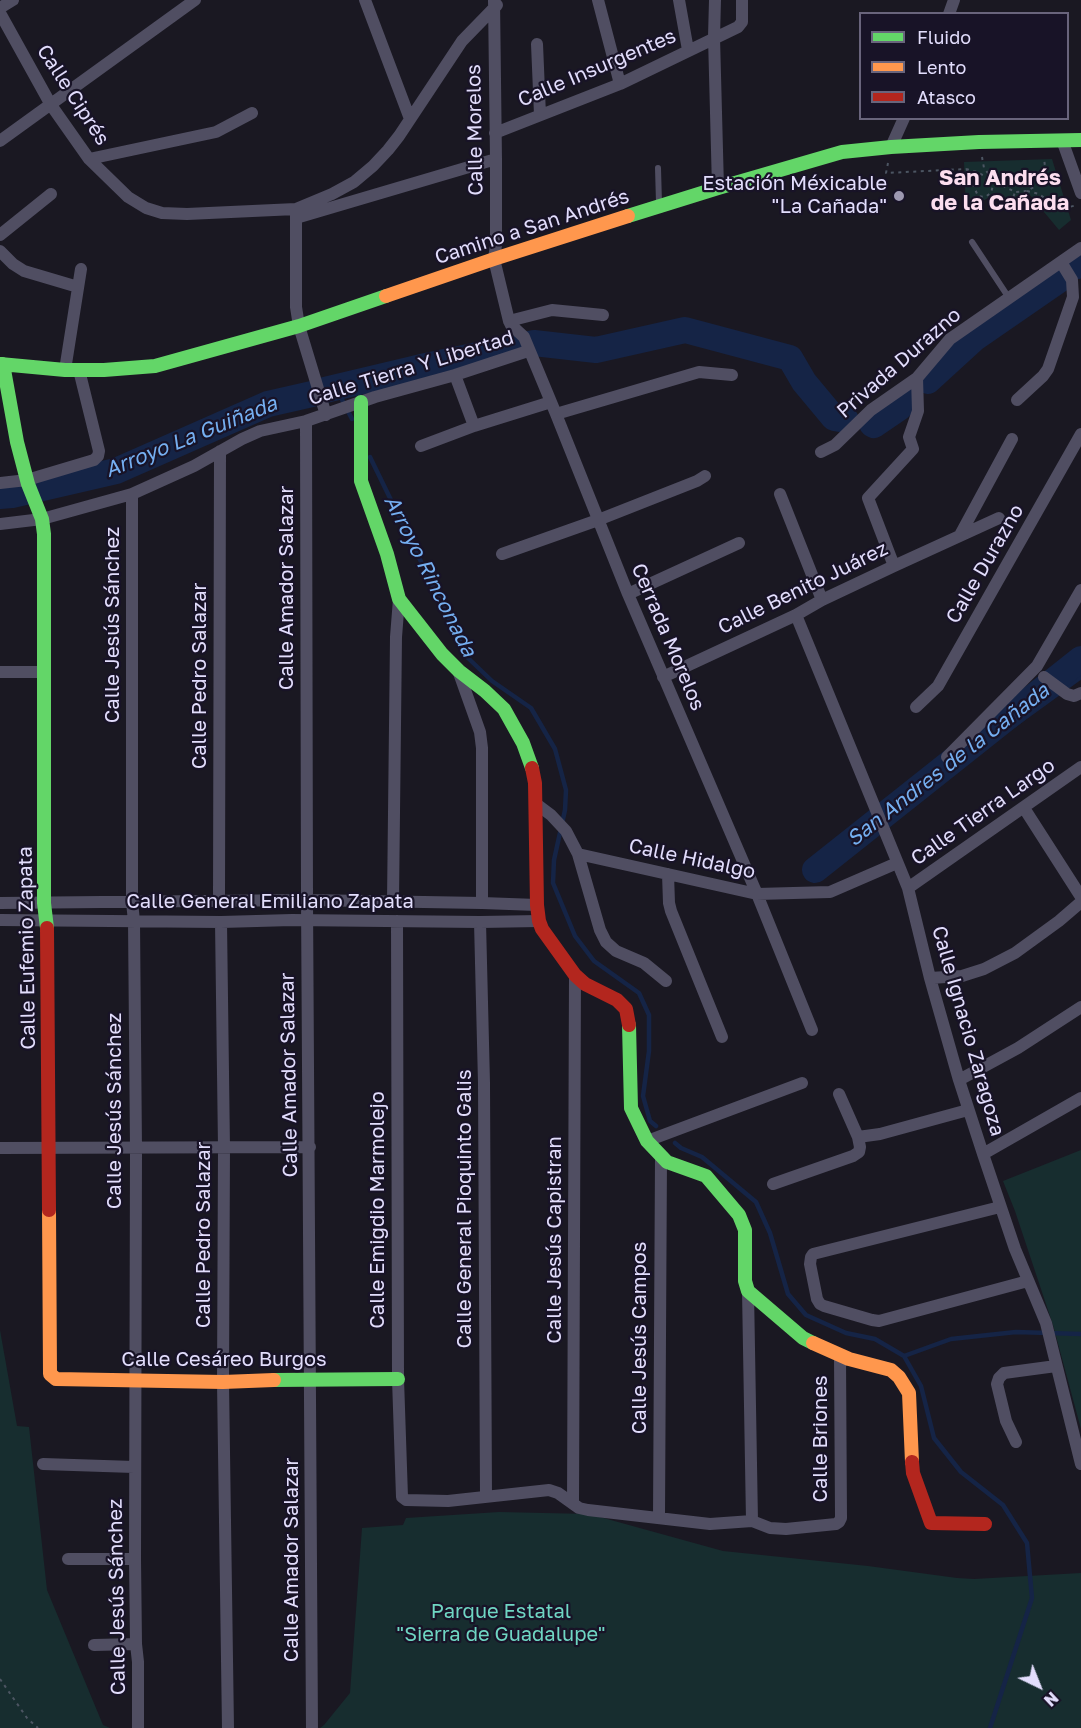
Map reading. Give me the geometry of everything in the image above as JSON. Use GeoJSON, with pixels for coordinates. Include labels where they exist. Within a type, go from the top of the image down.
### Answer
{"type":"FeatureCollection","features":[{"type":"Feature","properties":{"kind":"street"},"geometry":{"type":"LineString","coordinates":[[0,8],[13,0]]}},
{"type":"Feature","properties":{"kind":"street"},"geometry":{"type":"LineString","coordinates":[[0,141],[195,0]]}},
{"type":"Feature","properties":{"kind":"street"},"geometry":{"type":"LineString","coordinates":[[365,0],[410,119]]}},
{"type":"Feature","properties":{"kind":"street"},"geometry":{"type":"LineString","coordinates":[[598,0],[620,84]]}},
{"type":"Feature","properties":{"kind":"street"},"geometry":{"type":"LineString","coordinates":[[679,0],[688,50]]}},
{"type":"Feature","properties":{"kind":"street"},"geometry":{"type":"LineString","coordinates":[[715,0],[718,188]]}},
{"type":"Feature","properties":{"kind":"street","name":"Calle Insurgentes"},"geometry":{"type":"LineString","coordinates":[[495,134],[620,84],[741,25],[742,0]]}},
{"type":"Feature","properties":{"kind":"street"},"geometry":{"type":"LineString","coordinates":[[296,213],[354,182],[373,166],[399,136],[462,41],[496,3]]}},
{"type":"Feature","properties":{"kind":"street","name":"Calle Morelos"},"geometry":{"type":"LineString","coordinates":[[494,259],[496,245],[496,3]]}},
{"type":"Feature","properties":{"kind":"street","name":"Calle Ciprés"},"geometry":{"type":"LineString","coordinates":[[0,13],[51,105],[89,159],[128,197],[146,208],[162,213],[296,213]]}},
{"type":"Feature","properties":{"kind":"street"},"geometry":{"type":"LineString","coordinates":[[0,42],[12,34]]}},
{"type":"Feature","properties":{"kind":"street"},"geometry":{"type":"LineString","coordinates":[[537,44],[540,115]]}},
{"type":"Feature","properties":{"kind":"street"},"geometry":{"type":"LineString","coordinates":[[89,159],[216,132],[252,113]]}},
{"type":"Feature","properties":{"kind":"street"},"geometry":{"type":"LineString","coordinates":[[891,147],[903,120]]}},
{"type":"Feature","properties":{"kind":"street"},"geometry":{"type":"LineString","coordinates":[[1062,140],[1081,193]]}},
{"type":"Feature","properties":{"kind":"street","name":"Camino a San Andrés"},"geometry":{"type":"LineString","coordinates":[[2,364],[72,370],[155,366],[299,326],[494,259],[718,188],[842,152],[979,142],[1081,140]]}},
{"type":"Feature","properties":{"kind":"street"},"geometry":{"type":"LineString","coordinates":[[296,213],[496,159]]}},
{"type":"Feature","properties":{"kind":"street"},"geometry":{"type":"LineString","coordinates":[[0,235],[51,194]]}},
{"type":"Feature","properties":{"kind":"street"},"geometry":{"type":"LineString","coordinates":[[296,213],[296,307],[299,326],[326,415]]}},
{"type":"Feature","properties":{"kind":"street","name":"Privada Durazno"},"geometry":{"type":"LineString","coordinates":[[821,452],[835,445],[871,410],[917,378],[950,339],[1081,248]]}},
{"type":"Feature","properties":{"kind":"street"},"geometry":{"type":"LineString","coordinates":[[0,251],[24,271],[78,287]]}},
{"type":"Feature","properties":{"kind":"street","name":"Cerrada Morelos"},"geometry":{"type":"LineString","coordinates":[[494,259],[509,321],[526,345],[553,408],[628,594],[757,894],[812,1030]]}},
{"type":"Feature","properties":{"kind":"street"},"geometry":{"type":"LineString","coordinates":[[1017,400],[1048,369],[1073,297],[1072,280],[1061,262]]}},
{"type":"Feature","properties":{"kind":"street"},"geometry":{"type":"LineString","coordinates":[[0,483],[27,482],[94,460],[98,456],[99,452],[72,370],[81,269]]}},
{"type":"Feature","properties":{"kind":"street"},"geometry":{"type":"LineString","coordinates":[[509,321],[552,310],[603,315]]}},
{"type":"Feature","properties":{"kind":"street","name":"Calle Tierra Y Libertad"},"geometry":{"type":"LineString","coordinates":[[0,524],[42,519],[132,494],[194,466],[260,431],[306,421],[375,396],[455,375],[526,345]]}},
{"type":"Feature","properties":{"kind":"street","name":"Calle Eufemio Zapata"},"geometry":{"type":"LineString","coordinates":[[2,364],[27,482],[42,519],[45,534],[44,903],[47,920],[49,1371],[51,1376]]}},
{"type":"Feature","properties":{"kind":"street"},"geometry":{"type":"LineString","coordinates":[[421,446],[474,426],[699,372],[732,375]]}},
{"type":"Feature","properties":{"kind":"street"},"geometry":{"type":"LineString","coordinates":[[455,375],[474,426]]}},
{"type":"Feature","properties":{"kind":"street"},"geometry":{"type":"LineString","coordinates":[[894,566],[868,498],[913,449],[909,437],[918,411],[917,378]]}},
{"type":"Feature","properties":{"kind":"street"},"geometry":{"type":"LineString","coordinates":[[361,402],[361,481],[387,554],[399,599],[396,637],[393,901]]}},
{"type":"Feature","properties":{"kind":"street","name":"Calle Amador Salazar"},"geometry":{"type":"LineString","coordinates":[[306,421],[312,1728]]}},
{"type":"Feature","properties":{"kind":"street","name":"Calle Durazno"},"geometry":{"type":"LineString","coordinates":[[916,707],[938,686],[1081,434]]}},
{"type":"Feature","properties":{"kind":"street"},"geometry":{"type":"LineString","coordinates":[[960,535],[1012,439]]}},
{"type":"Feature","properties":{"kind":"street","name":"Calle Pedro Salazar"},"geometry":{"type":"LineString","coordinates":[[219,900],[220,451]]}},
{"type":"Feature","properties":{"kind":"street"},"geometry":{"type":"LineString","coordinates":[[502,554],[598,520],[705,476]]}},
{"type":"Feature","properties":{"kind":"street","name":"Calle Jesús Sánchez"},"geometry":{"type":"LineString","coordinates":[[132,494],[132,902],[136,1149],[134,1467],[138,1728]]}},
{"type":"Feature","properties":{"kind":"street"},"geometry":{"type":"LineString","coordinates":[[780,494],[822,600]]}},
{"type":"Feature","properties":{"kind":"street","name":"Calle Benito Juárez"},"geometry":{"type":"LineString","coordinates":[[663,677],[999,518]]}},
{"type":"Feature","properties":{"kind":"street"},"geometry":{"type":"LineString","coordinates":[[628,594],[739,543]]}},
{"type":"Feature","properties":{"kind":"street"},"geometry":{"type":"LineString","coordinates":[[946,757],[1037,666],[1081,590]]}},
{"type":"Feature","properties":{"kind":"street"},"geometry":{"type":"LineString","coordinates":[[399,599],[459,672],[485,691],[504,709],[524,743],[536,783],[539,921],[555,949],[575,975],[585,984],[617,1000],[628,1014],[631,1108],[647,1141],[661,1158],[680,1168],[706,1176],[739,1215],[745,1230],[752,1521],[710,1524],[588,1510],[549,1490],[486,1496]]}},
{"type":"Feature","properties":{"kind":"street","name":"Calle Ignacio Zaragoza"},"geometry":{"type":"LineString","coordinates":[[796,615],[908,888],[930,978],[968,1110],[1000,1207],[1046,1323],[1081,1464]]}},
{"type":"Feature","properties":{"kind":"street"},"geometry":{"type":"LineString","coordinates":[[0,672],[44,672]]}},
{"type":"Feature","properties":{"kind":"street"},"geometry":{"type":"LineString","coordinates":[[459,672],[480,732],[482,748],[482,903]]}},
{"type":"Feature","properties":{"kind":"street"},"geometry":{"type":"LineString","coordinates":[[1044,677],[1067,694],[1074,696],[1081,693]]}},
{"type":"Feature","properties":{"kind":"street","name":"Calle Tierra Largo"},"geometry":{"type":"LineString","coordinates":[[908,888],[1081,767]]}},
{"type":"Feature","properties":{"kind":"street"},"geometry":{"type":"LineString","coordinates":[[535,803],[551,815],[566,831],[578,854],[600,930],[606,942],[616,951],[644,963],[666,981]]}},
{"type":"Feature","properties":{"kind":"street"},"geometry":{"type":"LineString","coordinates":[[1024,808],[1081,897]]}},
{"type":"Feature","properties":{"kind":"street","name":"Calle Hidalgo"},"geometry":{"type":"LineString","coordinates":[[578,854],[757,894],[830,892],[897,863]]}},
{"type":"Feature","properties":{"kind":"street"},"geometry":{"type":"LineString","coordinates":[[668,874],[671,911],[722,1037]]}},
{"type":"Feature","properties":{"kind":"street","name":"Calle General Emiliano Zapata"},"geometry":{"type":"LineString","coordinates":[[0,903],[307,900],[537,905]]}},
{"type":"Feature","properties":{"kind":"street"},"geometry":{"type":"LineString","coordinates":[[930,978],[962,976],[984,969],[1015,953],[1081,902]]}},
{"type":"Feature","properties":{"kind":"street","name":"Calle General Emiliano Zapata"},"geometry":{"type":"LineString","coordinates":[[0,920],[539,921]]}},
{"type":"Feature","properties":{"kind":"street","name":"Calle Emigdio Marmolejo"},"geometry":{"type":"LineString","coordinates":[[398,921],[398,1379],[401,1496],[448,1501],[486,1496]]}},
{"type":"Feature","properties":{"kind":"street","name":"Calle Pedro Salazar"},"geometry":{"type":"LineString","coordinates":[[221,922],[224,1148],[223,1382],[228,1728]]}},
{"type":"Feature","properties":{"kind":"street","name":"Calle General Pioquinto Galis"},"geometry":{"type":"LineString","coordinates":[[480,922],[484,1083],[486,1496]]}},
{"type":"Feature","properties":{"kind":"street","name":"Calle Jesús Capistran"},"geometry":{"type":"LineString","coordinates":[[573,1504],[575,975]]}},
{"type":"Feature","properties":{"kind":"street"},"geometry":{"type":"LineString","coordinates":[[959,1080],[1018,1048],[1081,1007]]}},
{"type":"Feature","properties":{"kind":"street"},"geometry":{"type":"LineString","coordinates":[[647,1141],[802,1083]]}},
{"type":"Feature","properties":{"kind":"street"},"geometry":{"type":"LineString","coordinates":[[773,1184],[853,1156],[860,1149],[858,1137],[839,1095]]}},
{"type":"Feature","properties":{"kind":"street"},"geometry":{"type":"LineString","coordinates":[[982,1154],[1081,1098]]}},
{"type":"Feature","properties":{"kind":"street"},"geometry":{"type":"LineString","coordinates":[[858,1137],[880,1134],[968,1110]]}},
{"type":"Feature","properties":{"kind":"street"},"geometry":{"type":"LineString","coordinates":[[0,1148],[310,1147]]}},
{"type":"Feature","properties":{"kind":"street","name":"Calle Jesús Campos"},"geometry":{"type":"LineString","coordinates":[[659,1517],[661,1158]]}},
{"type":"Feature","properties":{"kind":"street"},"geometry":{"type":"LineString","coordinates":[[1000,1207],[818,1252],[811,1257],[810,1264],[817,1299],[824,1306],[872,1320],[887,1319],[1028,1281]]}},
{"type":"Feature","properties":{"kind":"street"},"geometry":{"type":"LineString","coordinates":[[748,1291],[803,1338],[840,1356],[891,1370],[899,1377],[909,1391],[913,1473],[931,1523],[985,1524]]}},
{"type":"Feature","properties":{"kind":"street","name":"Calle Briones"},"geometry":{"type":"LineString","coordinates":[[752,1521],[770,1528],[786,1529],[839,1522],[841,1518],[840,1356]]}},
{"type":"Feature","properties":{"kind":"street"},"geometry":{"type":"LineString","coordinates":[[1016,1442],[1006,1421],[997,1384],[999,1378],[1004,1373],[1056,1366]]}},
{"type":"Feature","properties":{"kind":"street","name":"Calle Cesáreo Burgos"},"geometry":{"type":"LineString","coordinates":[[51,1376],[56,1379],[223,1382],[398,1379]]}},
{"type":"Feature","properties":{"kind":"street"},"geometry":{"type":"LineString","coordinates":[[43,1464],[134,1467]]}},
{"type":"Feature","properties":{"kind":"street"},"geometry":{"type":"LineString","coordinates":[[69,1559],[135,1559]]}},
{"type":"Feature","properties":{"kind":"street"},"geometry":{"type":"LineString","coordinates":[[94,1645],[136,1644]]}},
{"type":"Feature","properties":{"kind":"lane"},"geometry":{"type":"LineString","coordinates":[[658,168],[659,207]]}},
{"type":"Feature","properties":{"kind":"lane"},"geometry":{"type":"LineString","coordinates":[[972,242],[1009,299]]}},
{"type":"Feature","properties":{"kind":"path"},"geometry":{"type":"LineString","coordinates":[[1027,191],[1037,185],[1044,176],[1042,141]]}},
{"type":"Feature","properties":{"kind":"path"},"geometry":{"type":"LineString","coordinates":[[979,142],[984,168],[994,181]]}},
{"type":"Feature","properties":{"kind":"path"},"geometry":{"type":"LineString","coordinates":[[891,147],[886,173],[966,169],[977,172],[1015,192],[1027,191],[1039,194],[1047,200],[1050,209],[1058,210],[1081,204]]}},
{"type":"Feature","properties":{"kind":"path"},"geometry":{"type":"LineString","coordinates":[[966,169],[978,196],[985,197],[991,193],[994,181]]}},
{"type":"Feature","properties":{"kind":"path"},"geometry":{"type":"LineString","coordinates":[[994,181],[1018,174]]}},
{"type":"Feature","properties":{"kind":"path"},"geometry":{"type":"LineString","coordinates":[[1014,211],[1012,201],[1015,192]]}},
{"type":"Feature","properties":{"kind":"path"},"geometry":{"type":"LineString","coordinates":[[0,1679],[27,1718],[38,1728]]}},
{"type":"Feature","properties":{"kind":"green space"},"geometry":{"type":"Polygon","coordinates":[[[1052,159],[1071,220],[1059,230],[1029,194],[1006,212],[993,195],[966,211],[964,162],[1052,159]]]}},
{"type":"Feature","properties":{"kind":"green space"},"geometry":{"type":"Polygon","coordinates":[[[1081,1150],[1081,1429],[1053,1325],[1003,1181],[1081,1150]]]}},
{"type":"Feature","properties":{"kind":"green space"},"geometry":{"type":"Polygon","coordinates":[[[0,1330],[17,1426],[29,1427],[47,1590],[103,1725],[110,1728],[0,1728],[0,1330]]]}},
{"type":"Feature","properties":{"kind":"green space","name":"Parque Estatal \"Sierra de Guadalupe\""},"geometry":{"type":"Polygon","coordinates":[[[499,1512],[589,1514],[723,1551],[957,1578],[1081,1573],[1081,1728],[320,1728],[350,1693],[362,1528],[403,1525],[406,1518],[499,1512]]]}},
{"type":"Feature","properties":{"kind":"waterway","name":"San Andres de la Cañada"},"geometry":{"type":"LineString","coordinates":[[1077,266],[1081,263]]}},
{"type":"Feature","properties":{"kind":"waterway","name":"San Andres de la Cañada"},"geometry":{"type":"LineString","coordinates":[[928,381],[975,338],[1059,280]]}},
{"type":"Feature","properties":{"kind":"waterway","name":"San Andres de la Cañada"},"geometry":{"type":"LineString","coordinates":[[325,390],[534,343],[596,350],[685,330],[790,358],[804,382],[834,418],[846,420]]}},
{"type":"Feature","properties":{"kind":"waterway","name":"Arroyo Rinconada"},"geometry":{"type":"LineString","coordinates":[[336,388],[352,419]]}},
{"type":"Feature","properties":{"kind":"waterway","name":"Arroyo La Guiñada"},"geometry":{"type":"LineString","coordinates":[[0,496],[116,471],[268,404],[312,394]]}},
{"type":"Feature","properties":{"kind":"waterway","name":"San Andres de la Cañada"},"geometry":{"type":"LineString","coordinates":[[872,424],[874,425],[899,408],[907,400]]}},
{"type":"Feature","properties":{"kind":"waterway","name":"Arroyo Rinconada"},"geometry":{"type":"LineString","coordinates":[[370,457],[468,658],[492,681],[531,708],[555,749],[566,790],[565,810],[554,860],[553,883],[575,936],[594,961],[639,993],[649,1015],[649,1051],[643,1096],[650,1121],[656,1126]]}},
{"type":"Feature","properties":{"kind":"waterway","name":"San Andres de la Cañada"},"geometry":{"type":"LineString","coordinates":[[815,870],[1081,659]]}},
{"type":"Feature","properties":{"kind":"waterway"},"geometry":{"type":"LineString","coordinates":[[815,870],[1081,677]]}},
{"type":"Feature","properties":{"kind":"waterway","name":"Arroyo Rinconada"},"geometry":{"type":"LineString","coordinates":[[675,1143],[702,1157],[756,1202],[770,1233],[788,1294],[806,1315],[846,1333],[875,1339],[904,1356],[921,1386],[934,1438],[961,1472],[1003,1505],[1027,1543],[1032,1598],[990,1728]]}},
{"type":"Feature","properties":{"kind":"waterway","name":"Arroyo Rinconada"},"geometry":{"type":"LineString","coordinates":[[904,1356],[951,1339],[1016,1332],[1081,1334]]}},
{"type":"Feature","properties":{"kind":"traffic: fast"},"geometry":{"type":"LineString","coordinates":[[628,216],[842,152],[979,142],[1081,140]]}},
{"type":"Feature","properties":{"kind":"traffic: fast"},"geometry":{"type":"LineString","coordinates":[[0,364],[65,370],[155,366],[299,326],[386,296]]}},
{"type":"Feature","properties":{"kind":"traffic: fast"},"geometry":{"type":"LineString","coordinates":[[3,364],[17,442],[28,484],[42,519],[44,534],[44,903],[47,928]]}},
{"type":"Feature","properties":{"kind":"traffic: fast"},"geometry":{"type":"LineString","coordinates":[[361,402],[361,481],[387,554],[399,599],[442,654],[504,709],[523,743],[532,768]]}},
{"type":"Feature","properties":{"kind":"traffic: fast"},"geometry":{"type":"LineString","coordinates":[[629,1025],[631,1108],[647,1141],[667,1162],[706,1176],[739,1215],[745,1230],[745,1281],[748,1291],[803,1338],[813,1343]]}},
{"type":"Feature","properties":{"kind":"traffic: fast"},"geometry":{"type":"LineString","coordinates":[[274,1380],[398,1379]]}},
{"type":"Feature","properties":{"kind":"traffic: slow"},"geometry":{"type":"LineString","coordinates":[[386,296],[628,216]]}},
{"type":"Feature","properties":{"kind":"traffic: slow"},"geometry":{"type":"LineString","coordinates":[[49,1210],[50,1374],[56,1379],[223,1382],[274,1380]]}},
{"type":"Feature","properties":{"kind":"traffic: slow"},"geometry":{"type":"LineString","coordinates":[[813,1343],[849,1359],[891,1370],[899,1377],[909,1393],[912,1462]]}},
{"type":"Feature","properties":{"kind":"traffic: jam"},"geometry":{"type":"LineString","coordinates":[[532,768],[535,783],[537,905],[542,929],[575,975],[585,984],[617,1000],[626,1009],[629,1025]]}},
{"type":"Feature","properties":{"kind":"traffic: jam"},"geometry":{"type":"LineString","coordinates":[[47,928],[49,1210]]}},
{"type":"Feature","properties":{"kind":"traffic: jam"},"geometry":{"type":"LineString","coordinates":[[912,1462],[913,1473],[931,1523],[985,1524]]}},
{"type":"Feature","properties":{"kind":"place","name":"Estación Méxicable \"La Cañada\""},"geometry":{"type":"Point","coordinates":[899,196]}},
{"type":"Feature","properties":{"kind":"district","name":"San Andrés de la Cañada"},"geometry":{"type":"Point","coordinates":[1000,190]}}]}
